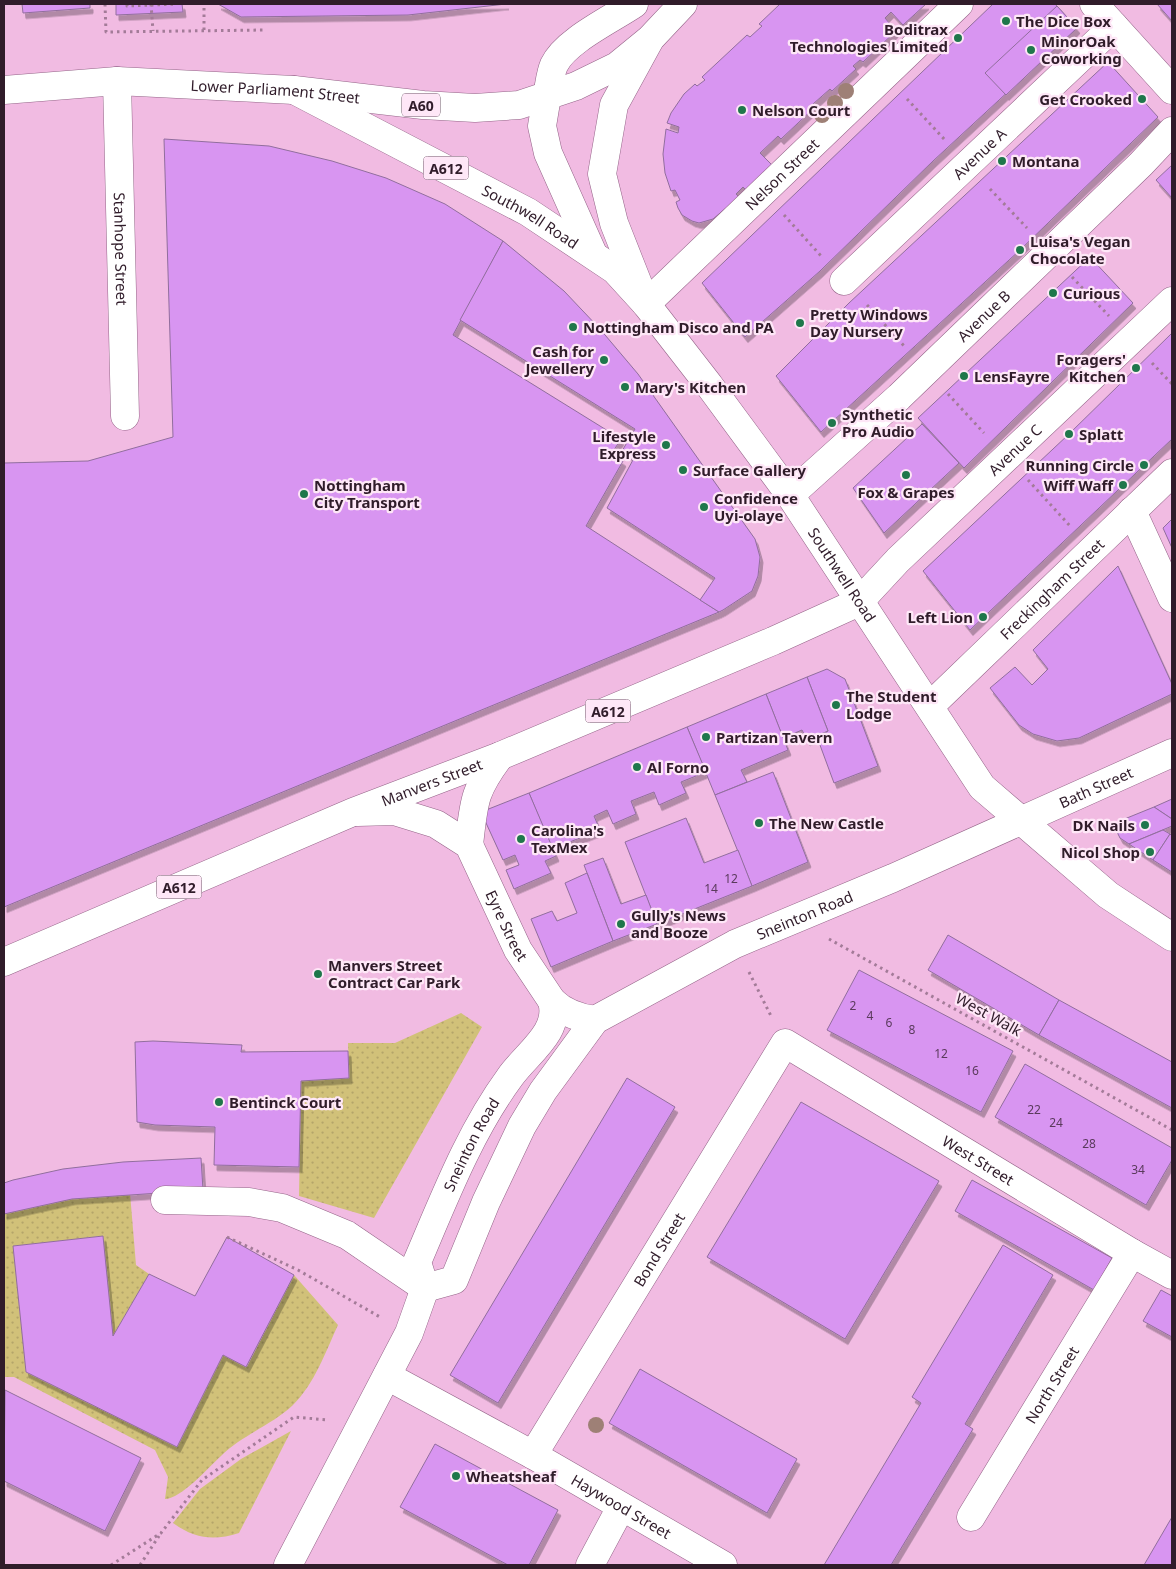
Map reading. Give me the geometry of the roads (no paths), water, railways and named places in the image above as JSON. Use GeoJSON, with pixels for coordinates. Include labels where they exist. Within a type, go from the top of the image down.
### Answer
{"type":"FeatureCollection","features":[{"type":"Feature","properties":{"kind":"main road"},"geometry":{"type":"LineString","coordinates":[[547,96],[554,65],[564,54],[588,32],[634,4]]}},
{"type":"Feature","properties":{"kind":"main road","name":"Lower Parliament Street"},"geometry":{"type":"LineString","coordinates":[[4,90],[118,80],[294,90],[423,105],[474,108],[519,105],[576,86],[617,66],[650,39],[683,4]]}},
{"type":"Feature","properties":{"kind":"main road","name":"Nelson Street"},"geometry":{"type":"LineString","coordinates":[[646,304],[959,4]]}},
{"type":"Feature","properties":{"kind":"main road"},"geometry":{"type":"LineString","coordinates":[[1094,4],[1172,90]]}},
{"type":"Feature","properties":{"kind":"main road","name":"Avenue A"},"geometry":{"type":"LineString","coordinates":[[844,281],[1114,26]]}},
{"type":"Feature","properties":{"kind":"main road","name":"Southwell Road"},"geometry":{"type":"LineString","coordinates":[[646,304],[614,223],[602,174],[614,105],[650,39]]}},
{"type":"Feature","properties":{"kind":"main road","name":"Stanhope Street"},"geometry":{"type":"LineString","coordinates":[[118,80],[125,416]]}},
{"type":"Feature","properties":{"kind":"main road","name":"Southwell Road"},"geometry":{"type":"LineString","coordinates":[[294,90],[528,212],[615,270],[646,304],[709,385],[790,495],[982,787],[1108,895],[1172,937]]}},
{"type":"Feature","properties":{"kind":"main road","name":"A612"},"geometry":{"type":"LineString","coordinates":[[547,96],[542,126],[548,153],[593,254]]}},
{"type":"Feature","properties":{"kind":"main road","name":"Avenue B"},"geometry":{"type":"LineString","coordinates":[[790,495],[899,397],[1141,164],[1172,131]]}},
{"type":"Feature","properties":{"kind":"main road","name":"Avenue C"},"geometry":{"type":"LineString","coordinates":[[859,602],[898,560],[1172,301]]}},
{"type":"Feature","properties":{"kind":"main road","name":"Freckingham Street"},"geometry":{"type":"LineString","coordinates":[[930,706],[1172,472]]}},
{"type":"Feature","properties":{"kind":"main road"},"geometry":{"type":"LineString","coordinates":[[1132,511],[1172,598]]}},
{"type":"Feature","properties":{"kind":"main road","name":"Manvers Street"},"geometry":{"type":"LineString","coordinates":[[4,962],[353,812],[500,756],[780,639],[859,602]]}},
{"type":"Feature","properties":{"kind":"main road","name":"Bath Street"},"geometry":{"type":"LineString","coordinates":[[1020,821],[1172,753]]}},
{"type":"Feature","properties":{"kind":"main road"},"geometry":{"type":"LineString","coordinates":[[353,812],[394,811],[436,824],[469,845],[474,800],[482,781],[500,756]]}},
{"type":"Feature","properties":{"kind":"main road","name":"Sneinton Road"},"geometry":{"type":"LineString","coordinates":[[552,1001],[554,1013],[551,1030],[510,1076],[481,1122],[420,1253],[417,1262],[426,1288],[454,1280],[522,1126],[543,1091],[595,1020],[734,944],[793,921],[1020,821]]}},
{"type":"Feature","properties":{"kind":"main road","name":"Eyre Street"},"geometry":{"type":"LineString","coordinates":[[469,845],[518,950],[552,1001]]}},
{"type":"Feature","properties":{"kind":"main road"},"geometry":{"type":"LineString","coordinates":[[552,1001],[570,1014],[595,1020]]}},
{"type":"Feature","properties":{"kind":"main road","name":"West Street"},"geometry":{"type":"LineString","coordinates":[[785,1043],[1132,1253],[1172,1275]]}},
{"type":"Feature","properties":{"kind":"main road","name":"Bond Street"},"geometry":{"type":"LineString","coordinates":[[533,1455],[785,1043]]}},
{"type":"Feature","properties":{"kind":"main road"},"geometry":{"type":"LineString","coordinates":[[165,1200],[249,1202],[282,1208],[347,1235],[426,1288],[409,1333],[288,1565]]}},
{"type":"Feature","properties":{"kind":"main road","name":"North Street"},"geometry":{"type":"LineString","coordinates":[[971,1517],[1132,1253]]}},
{"type":"Feature","properties":{"kind":"main road","name":"Haywood Street"},"geometry":{"type":"LineString","coordinates":[[387,1376],[533,1455],[621,1508],[723,1565]]}},
{"type":"Feature","properties":{"kind":"main road"},"geometry":{"type":"LineString","coordinates":[[590,1565],[621,1508]]}},
{"type":"Feature","properties":{"kind":"place","name":"The Dice Box"},"geometry":{"type":"Point","coordinates":[1006,21]}},
{"type":"Feature","properties":{"kind":"place","name":"Boditrax Technologies Limited"},"geometry":{"type":"Point","coordinates":[958,38]}},
{"type":"Feature","properties":{"kind":"place","name":"MinorOak Coworking"},"geometry":{"type":"Point","coordinates":[1031,50]}},
{"type":"Feature","properties":{"kind":"place","name":"Get Crooked"},"geometry":{"type":"Point","coordinates":[1142,99]}},
{"type":"Feature","properties":{"kind":"place","name":"Nelson Court"},"geometry":{"type":"Point","coordinates":[742,110]}},
{"type":"Feature","properties":{"kind":"place","name":"Montana"},"geometry":{"type":"Point","coordinates":[1002,161]}},
{"type":"Feature","properties":{"kind":"place","name":"Luisa's Vegan Chocolate"},"geometry":{"type":"Point","coordinates":[1020,250]}},
{"type":"Feature","properties":{"kind":"place","name":"Curious"},"geometry":{"type":"Point","coordinates":[1053,293]}},
{"type":"Feature","properties":{"kind":"place","name":"Pretty Windows Day Nursery"},"geometry":{"type":"Point","coordinates":[800,323]}},
{"type":"Feature","properties":{"kind":"place","name":"Nottingham Disco and PA"},"geometry":{"type":"Point","coordinates":[573,327]}},
{"type":"Feature","properties":{"kind":"place","name":"Cash for Jewellery"},"geometry":{"type":"Point","coordinates":[604,360]}},
{"type":"Feature","properties":{"kind":"place","name":"Foragers' Kitchen"},"geometry":{"type":"Point","coordinates":[1136,368]}},
{"type":"Feature","properties":{"kind":"place","name":"LensFayre"},"geometry":{"type":"Point","coordinates":[964,376]}},
{"type":"Feature","properties":{"kind":"place","name":"Mary's Kitchen"},"geometry":{"type":"Point","coordinates":[625,387]}},
{"type":"Feature","properties":{"kind":"place","name":"Synthetic Pro Audio"},"geometry":{"type":"Point","coordinates":[832,423]}},
{"type":"Feature","properties":{"kind":"place","name":"Splatt"},"geometry":{"type":"Point","coordinates":[1069,434]}},
{"type":"Feature","properties":{"kind":"place","name":"Lifestyle Express"},"geometry":{"type":"Point","coordinates":[666,445]}},
{"type":"Feature","properties":{"kind":"place","name":"Running Circle"},"geometry":{"type":"Point","coordinates":[1144,465]}},
{"type":"Feature","properties":{"kind":"place","name":"Surface Gallery"},"geometry":{"type":"Point","coordinates":[683,470]}},
{"type":"Feature","properties":{"kind":"place","name":"Fox & Grapes"},"geometry":{"type":"Point","coordinates":[906,475]}},
{"type":"Feature","properties":{"kind":"place","name":"Wiff Waff"},"geometry":{"type":"Point","coordinates":[1123,485]}},
{"type":"Feature","properties":{"kind":"place","name":"Nottingham City Transport"},"geometry":{"type":"Point","coordinates":[304,494]}},
{"type":"Feature","properties":{"kind":"place","name":"Confidence Uyi-olaye"},"geometry":{"type":"Point","coordinates":[704,507]}},
{"type":"Feature","properties":{"kind":"place","name":"Left Lion"},"geometry":{"type":"Point","coordinates":[983,617]}},
{"type":"Feature","properties":{"kind":"place","name":"The Student Lodge"},"geometry":{"type":"Point","coordinates":[836,705]}},
{"type":"Feature","properties":{"kind":"place","name":"Partizan Tavern"},"geometry":{"type":"Point","coordinates":[706,737]}},
{"type":"Feature","properties":{"kind":"place","name":"Al Forno"},"geometry":{"type":"Point","coordinates":[637,767]}},
{"type":"Feature","properties":{"kind":"place","name":"The New Castle"},"geometry":{"type":"Point","coordinates":[759,823]}},
{"type":"Feature","properties":{"kind":"place","name":"DK Nails"},"geometry":{"type":"Point","coordinates":[1145,825]}},
{"type":"Feature","properties":{"kind":"place","name":"Carolina's TexMex"},"geometry":{"type":"Point","coordinates":[521,839]}},
{"type":"Feature","properties":{"kind":"place","name":"Nicol Shop"},"geometry":{"type":"Point","coordinates":[1150,852]}},
{"type":"Feature","properties":{"kind":"place","name":"Gully's News and Booze"},"geometry":{"type":"Point","coordinates":[621,924]}},
{"type":"Feature","properties":{"kind":"place","name":"Manvers Street Contract Car Park"},"geometry":{"type":"Point","coordinates":[318,974]}},
{"type":"Feature","properties":{"kind":"place","name":"Bentinck Court"},"geometry":{"type":"Point","coordinates":[219,1102]}},
{"type":"Feature","properties":{"kind":"place","name":"Wheatsheaf"},"geometry":{"type":"Point","coordinates":[456,1476]}}]}
